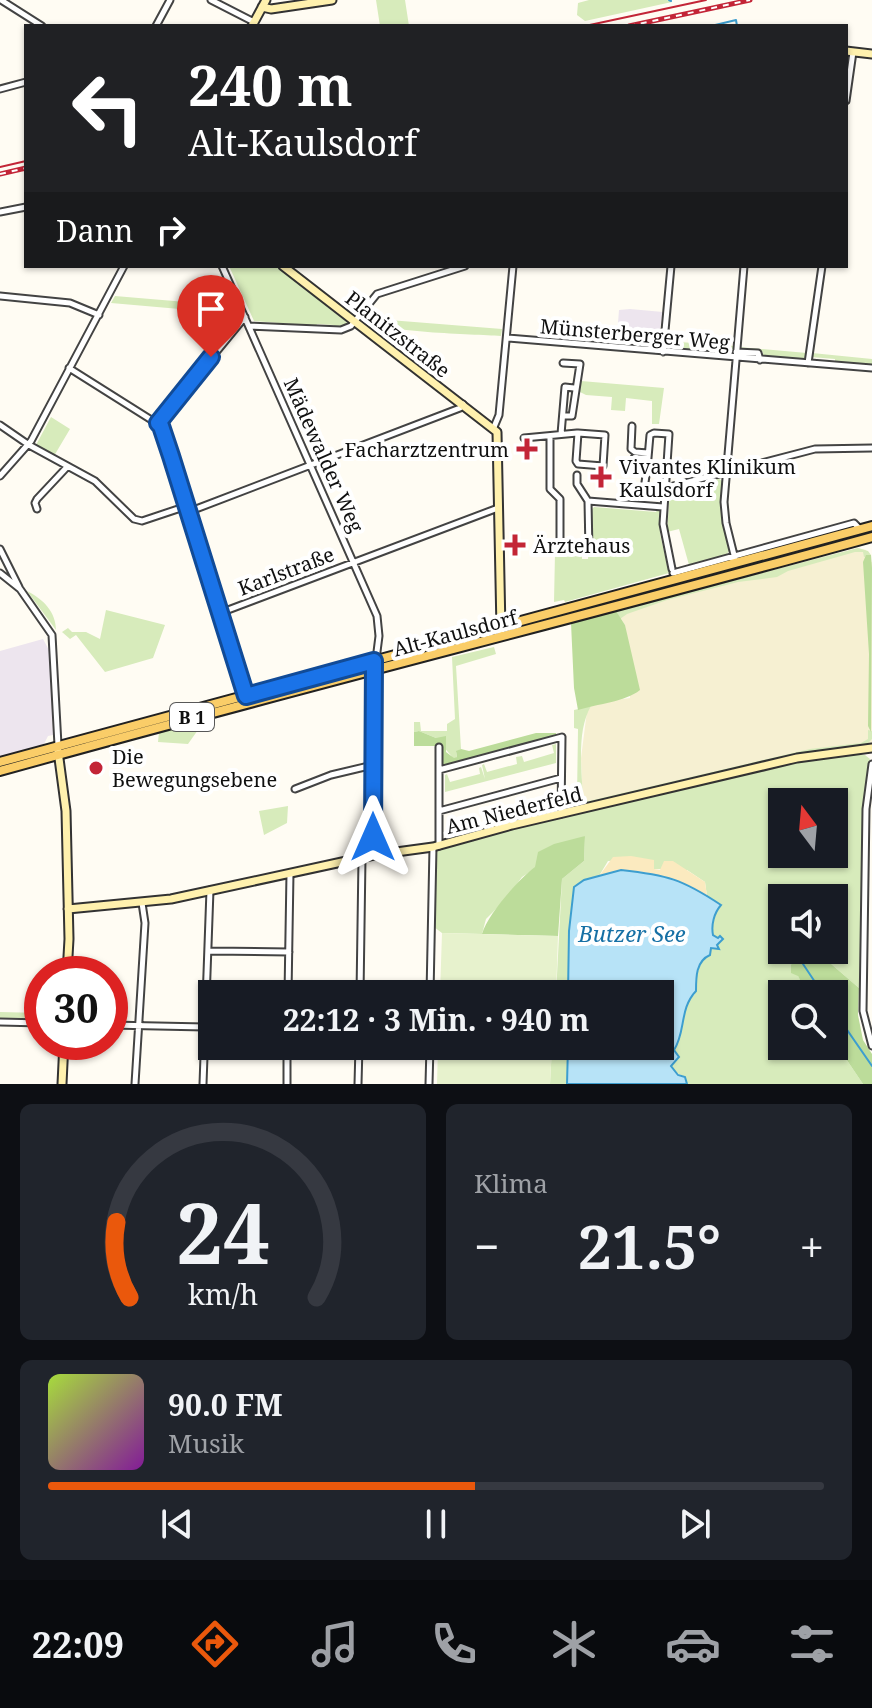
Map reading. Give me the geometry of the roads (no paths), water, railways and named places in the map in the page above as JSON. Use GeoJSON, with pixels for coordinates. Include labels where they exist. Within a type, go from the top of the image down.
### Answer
{"type":"FeatureCollection","features":[{"type":"Feature","properties":{"kind":"main road","name":"Alt-Kaulsdorf"},"geometry":{"type":"LineString","coordinates":[[0,762],[373,672],[735,560],[872,526]]}},
{"type":"Feature","properties":{"kind":"main road","name":"Alt-Kaulsdorf"},"geometry":{"type":"LineString","coordinates":[[0,771],[58,749],[374,661],[501,632],[872,537]]}},
{"type":"Feature","properties":{"kind":"street"},"geometry":{"type":"LineString","coordinates":[[1,0],[39,24]]}},
{"type":"Feature","properties":{"kind":"street"},"geometry":{"type":"LineString","coordinates":[[157,24],[170,0]]}},
{"type":"Feature","properties":{"kind":"street"},"geometry":{"type":"LineString","coordinates":[[211,0],[253,24],[264,3],[271,9],[332,0]]}},
{"type":"Feature","properties":{"kind":"street"},"geometry":{"type":"LineString","coordinates":[[848,76],[850,52],[872,54]]}},
{"type":"Feature","properties":{"kind":"street"},"geometry":{"type":"LineString","coordinates":[[0,89],[24,83]]}},
{"type":"Feature","properties":{"kind":"street"},"geometry":{"type":"LineString","coordinates":[[0,212],[24,207]]}},
{"type":"Feature","properties":{"kind":"street"},"geometry":{"type":"LineString","coordinates":[[0,476],[29,445],[123,268]]}},
{"type":"Feature","properties":{"kind":"street","name":"Mädewalder Weg"},"geometry":{"type":"LineString","coordinates":[[223,268],[377,616],[379,636],[373,672],[374,855]]}},
{"type":"Feature","properties":{"kind":"street","name":"Planitzstraße"},"geometry":{"type":"LineString","coordinates":[[286,268],[494,427]]}},
{"type":"Feature","properties":{"kind":"street"},"geometry":{"type":"LineString","coordinates":[[249,326],[341,330],[355,321],[377,294],[459,268]]}},
{"type":"Feature","properties":{"kind":"street"},"geometry":{"type":"LineString","coordinates":[[501,632],[497,432],[494,427],[499,419],[513,268]]}},
{"type":"Feature","properties":{"kind":"street"},"geometry":{"type":"LineString","coordinates":[[663,352],[671,268]]}},
{"type":"Feature","properties":{"kind":"street"},"geometry":{"type":"LineString","coordinates":[[735,560],[726,523],[726,473],[744,268]]}},
{"type":"Feature","properties":{"kind":"street"},"geometry":{"type":"LineString","coordinates":[[808,363],[822,268]]}},
{"type":"Feature","properties":{"kind":"street"},"geometry":{"type":"LineString","coordinates":[[0,296],[70,303],[99,315]]}},
{"type":"Feature","properties":{"kind":"street"},"geometry":{"type":"LineString","coordinates":[[158,423],[245,317]]}},
{"type":"Feature","properties":{"kind":"street","name":"Münsterberger Weg"},"geometry":{"type":"LineString","coordinates":[[507,338],[872,368]]}},
{"type":"Feature","properties":{"kind":"street","name":"Münsterberger Weg"},"geometry":{"type":"LineString","coordinates":[[736,352],[758,353],[760,360]]}},
{"type":"Feature","properties":{"kind":"street"},"geometry":{"type":"LineString","coordinates":[[561,434],[565,387],[578,388],[580,364],[563,363]]}},
{"type":"Feature","properties":{"kind":"street"},"geometry":{"type":"LineString","coordinates":[[69,368],[161,426],[246,696]]}},
{"type":"Feature","properties":{"kind":"street"},"geometry":{"type":"LineString","coordinates":[[0,425],[105,489],[136,520],[142,521],[188,509],[310,465],[460,408],[463,404]]}},
{"type":"Feature","properties":{"kind":"street"},"geometry":{"type":"LineString","coordinates":[[632,426],[631,449],[648,456]]}},
{"type":"Feature","properties":{"kind":"street"},"geometry":{"type":"LineString","coordinates":[[550,437],[549,481],[550,489],[560,499],[560,551],[589,551],[588,501],[577,484],[578,433]]}},
{"type":"Feature","properties":{"kind":"street"},"geometry":{"type":"LineString","coordinates":[[524,438],[578,433],[605,435],[603,466],[578,464]]}},
{"type":"Feature","properties":{"kind":"street"},"geometry":{"type":"LineString","coordinates":[[588,501],[663,507],[665,490],[669,434],[654,433],[650,435],[644,489],[665,490]]}},
{"type":"Feature","properties":{"kind":"street"},"geometry":{"type":"LineString","coordinates":[[673,486],[815,449],[872,448]]}},
{"type":"Feature","properties":{"kind":"street"},"geometry":{"type":"LineString","coordinates":[[647,469],[634,468],[631,463],[635,457],[648,456]]}},
{"type":"Feature","properties":{"kind":"street"},"geometry":{"type":"LineString","coordinates":[[37,509],[37,499],[67,467]]}},
{"type":"Feature","properties":{"kind":"street","name":"Alt-Kaulsdorf"},"geometry":{"type":"LineString","coordinates":[[663,507],[664,535],[673,571],[735,560]]}},
{"type":"Feature","properties":{"kind":"street","name":"Karlstraße"},"geometry":{"type":"LineString","coordinates":[[220,613],[498,508]]}},
{"type":"Feature","properties":{"kind":"street"},"geometry":{"type":"LineString","coordinates":[[0,549],[20,588],[52,635],[58,749],[66,811],[67,956]]}},
{"type":"Feature","properties":{"kind":"street"},"geometry":{"type":"LineString","coordinates":[[10,568],[2,574],[20,588]]}},
{"type":"Feature","properties":{"kind":"street"},"geometry":{"type":"LineString","coordinates":[[439,770],[562,737],[561,814]]}},
{"type":"Feature","properties":{"kind":"street"},"geometry":{"type":"LineString","coordinates":[[431,980],[439,747]]}},
{"type":"Feature","properties":{"kind":"street","name":"Am Niederfeld"},"geometry":{"type":"LineString","coordinates":[[68,909],[142,903],[374,855],[436,846],[797,758],[872,748]]}},
{"type":"Feature","properties":{"kind":"street"},"geometry":{"type":"LineString","coordinates":[[872,764],[866,809],[863,1011],[872,1046]]}},
{"type":"Feature","properties":{"kind":"street"},"geometry":{"type":"LineString","coordinates":[[295,789],[331,775],[373,765]]}},
{"type":"Feature","properties":{"kind":"street"},"geometry":{"type":"LineString","coordinates":[[439,811],[561,778]]}},
{"type":"Feature","properties":{"kind":"street"},"geometry":{"type":"LineString","coordinates":[[360,980],[362,858]]}},
{"type":"Feature","properties":{"kind":"street"},"geometry":{"type":"LineString","coordinates":[[288,980],[290,873]]}},
{"type":"Feature","properties":{"kind":"street"},"geometry":{"type":"LineString","coordinates":[[209,980],[210,890]]}},
{"type":"Feature","properties":{"kind":"street"},"geometry":{"type":"LineString","coordinates":[[135,1084],[145,923],[142,903]]}},
{"type":"Feature","properties":{"kind":"street"},"geometry":{"type":"LineString","coordinates":[[209,951],[289,952]]}},
{"type":"Feature","properties":{"kind":"street"},"geometry":{"type":"LineString","coordinates":[[0,1022],[24,1023]]}},
{"type":"Feature","properties":{"kind":"street"},"geometry":{"type":"LineString","coordinates":[[128,1026],[198,1027]]}},
{"type":"Feature","properties":{"kind":"street"},"geometry":{"type":"LineString","coordinates":[[62,1084],[63,1060]]}},
{"type":"Feature","properties":{"kind":"street"},"geometry":{"type":"LineString","coordinates":[[203,1084],[205,1060]]}},
{"type":"Feature","properties":{"kind":"street"},"geometry":{"type":"LineString","coordinates":[[287,1060],[287,1084]]}},
{"type":"Feature","properties":{"kind":"street"},"geometry":{"type":"LineString","coordinates":[[358,1084],[359,1060]]}},
{"type":"Feature","properties":{"kind":"street"},"geometry":{"type":"LineString","coordinates":[[429,1084],[430,1060]]}},
{"type":"Feature","properties":{"kind":"water","name":"Butzer See"},"geometry":{"type":"Polygon","coordinates":[[[621,870],[651,874],[695,889],[721,905],[712,931],[713,935],[723,939],[717,945],[719,949],[711,948],[710,955],[699,965],[696,991],[687,1005],[674,1050],[674,980],[568,980],[574,887],[584,880],[621,870]]]}},
{"type":"Feature","properties":{"kind":"water","name":"Butzer See"},"geometry":{"type":"Polygon","coordinates":[[[674,1050],[679,1057],[671,1066],[678,1075],[685,1077],[687,1084],[567,1084],[568,1060],[674,1060],[674,1050]]]}},
{"type":"Feature","properties":{"kind":"waterway"},"geometry":{"type":"LineString","coordinates":[[719,24],[736,20],[737,24]]}},
{"type":"Feature","properties":{"kind":"waterway"},"geometry":{"type":"LineString","coordinates":[[803,964],[814,980]]}},
{"type":"Feature","properties":{"kind":"waterway"},"geometry":{"type":"LineString","coordinates":[[848,1031],[872,1066]]}},
{"type":"Feature","properties":{"kind":"tram line"},"geometry":{"type":"LineString","coordinates":[[594,24],[706,0]]}},
{"type":"Feature","properties":{"kind":"tram line"},"geometry":{"type":"LineString","coordinates":[[0,167],[24,161]]}},
{"type":"Feature","properties":{"kind":"railway"},"geometry":{"type":"LineString","coordinates":[[638,24],[750,0]]}},
{"type":"Feature","properties":{"kind":"railway"},"geometry":{"type":"LineString","coordinates":[[0,174],[24,168]]}},
{"type":"Feature","properties":{"kind":"place","name":"Facharztzentrum"},"geometry":{"type":"Point","coordinates":[527,449]}},
{"type":"Feature","properties":{"kind":"place","name":"Vivantes Klinikum Kaulsdorf"},"geometry":{"type":"Point","coordinates":[601,477]}},
{"type":"Feature","properties":{"kind":"place","name":"Ärztehaus"},"geometry":{"type":"Point","coordinates":[515,545]}},
{"type":"Feature","properties":{"kind":"place","name":"Die Bewegungsebene"},"geometry":{"type":"Point","coordinates":[96,768]}}]}
